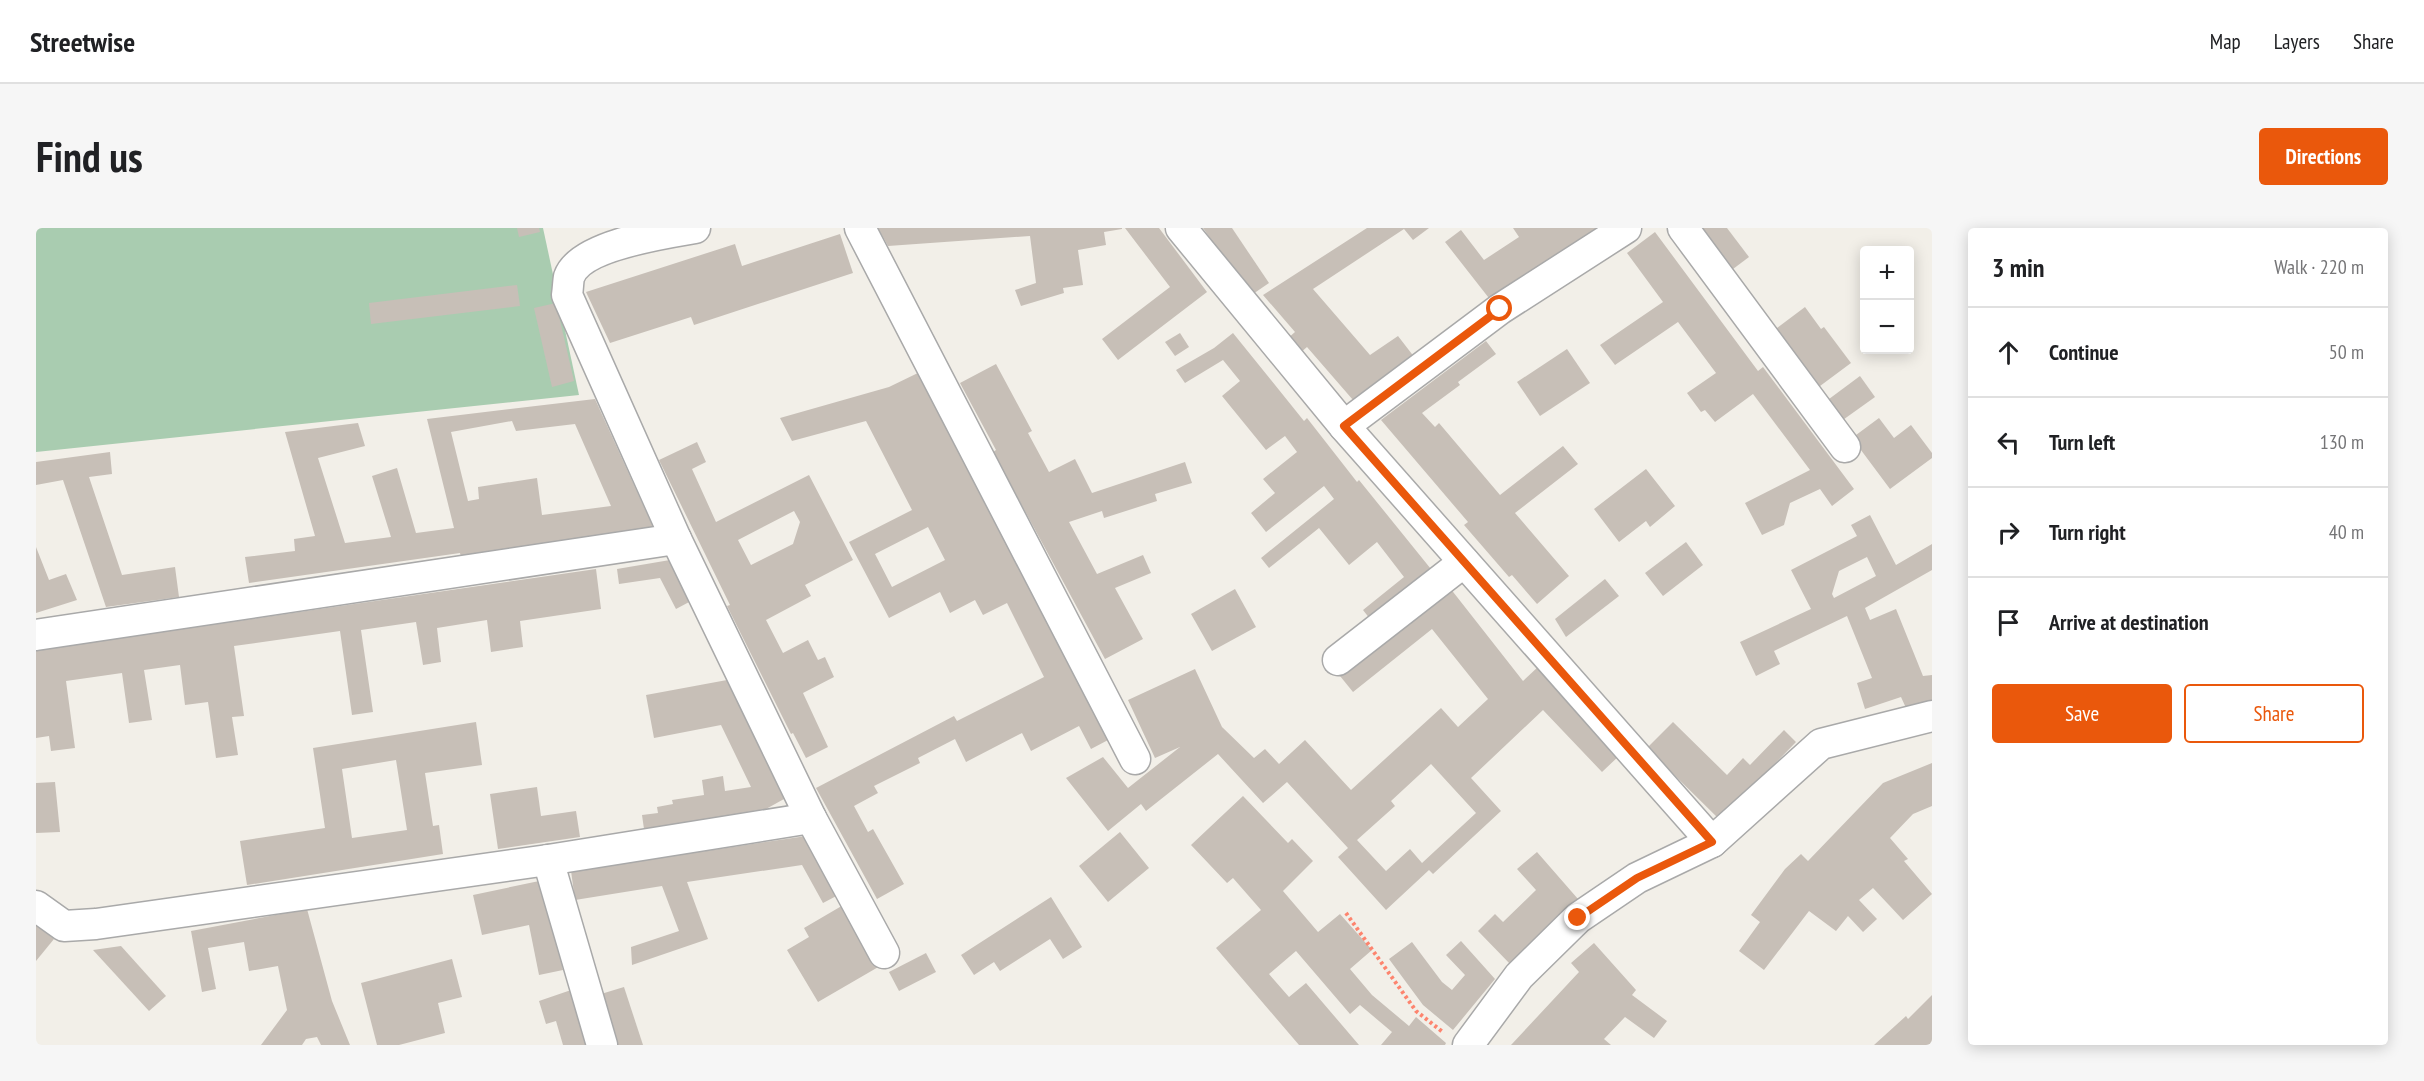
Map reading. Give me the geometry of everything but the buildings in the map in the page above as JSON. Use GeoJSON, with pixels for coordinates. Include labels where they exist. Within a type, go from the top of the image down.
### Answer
{"type":"FeatureCollection","features":[{"type":"Feature","properties":{"kind":"street"},"geometry":{"type":"LineString","coordinates":[[695,228],[631,234],[584,259],[570,275],[567,295],[676,539],[811,818],[884,953]]}},
{"type":"Feature","properties":{"kind":"street"},"geometry":{"type":"LineString","coordinates":[[860,228],[1135,759]]}},
{"type":"Feature","properties":{"kind":"street"},"geometry":{"type":"LineString","coordinates":[[1181,228],[1344,426],[1712,842]]}},
{"type":"Feature","properties":{"kind":"street"},"geometry":{"type":"LineString","coordinates":[[1344,426],[1500,309],[1626,228]]}},
{"type":"Feature","properties":{"kind":"street"},"geometry":{"type":"LineString","coordinates":[[1683,228],[1845,447]]}},
{"type":"Feature","properties":{"kind":"street"},"geometry":{"type":"LineString","coordinates":[[36,635],[676,539]]}},
{"type":"Feature","properties":{"kind":"street"},"geometry":{"type":"LineString","coordinates":[[1338,660],[1464,561]]}},
{"type":"Feature","properties":{"kind":"street"},"geometry":{"type":"LineString","coordinates":[[1459,1042],[1578,918],[1637,878],[1712,842],[1821,744],[1932,716]]}},
{"type":"Feature","properties":{"kind":"street"},"geometry":{"type":"LineString","coordinates":[[36,906],[63,926],[96,924],[548,860],[811,818]]}},
{"type":"Feature","properties":{"kind":"street"},"geometry":{"type":"LineString","coordinates":[[548,860],[602,1045]]}},
{"type":"Feature","properties":{"kind":"path"},"geometry":{"type":"LineString","coordinates":[[1346,914],[1416,1011],[1459,1042]]}},
{"type":"Feature","properties":{"kind":"green space"},"geometry":{"type":"Polygon","coordinates":[[[36,228],[543,228],[579,395],[36,452],[36,228]]]}},
{"type":"Feature","properties":{"kind":"route"},"geometry":{"type":"LineString","coordinates":[[1500,309],[1344,426],[1712,842],[1637,878],[1578,918]]}}]}
